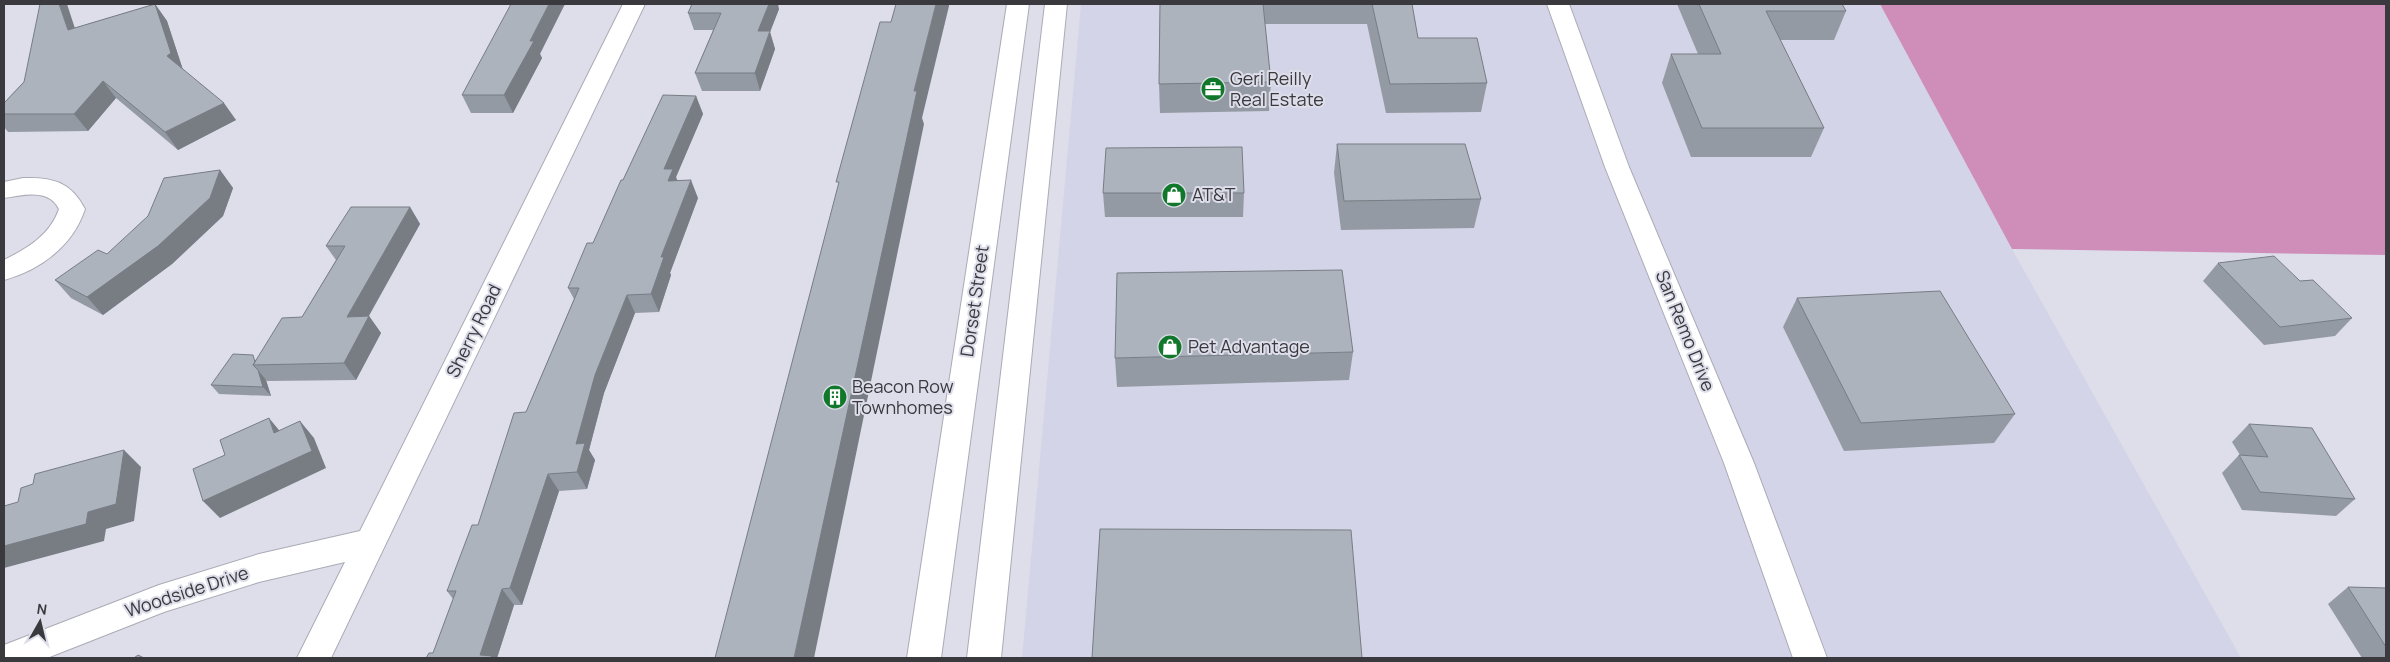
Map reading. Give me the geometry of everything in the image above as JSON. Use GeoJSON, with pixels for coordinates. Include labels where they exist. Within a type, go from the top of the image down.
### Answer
{"type":"FeatureCollection","features":[{"type":"Feature","properties":{"kind":"street","name":"Sherry Road"},"geometry":{"type":"LineString","coordinates":[[314,658],[634,4]]}},
{"type":"Feature","properties":{"kind":"street","name":"Dorset Street"},"geometry":{"type":"LineString","coordinates":[[924,658],[1018,4]]}},
{"type":"Feature","properties":{"kind":"street"},"geometry":{"type":"LineString","coordinates":[[984,658],[1056,4]]}},
{"type":"Feature","properties":{"kind":"street","name":"San Remo Drive"},"geometry":{"type":"LineString","coordinates":[[1558,4],[1581,73],[1613,156],[1756,508],[1810,658]]}},
{"type":"Feature","properties":{"kind":"street"},"geometry":{"type":"LineString","coordinates":[[4,190],[25,186],[54,189],[64,194],[72,209],[67,225],[53,242],[31,257],[4,271]]}},
{"type":"Feature","properties":{"kind":"street","name":"Woodside Drive"},"geometry":{"type":"LineString","coordinates":[[9,658],[176,593],[259,568],[371,542]]}},
{"type":"Feature","properties":{"kind":"shaded area"},"geometry":{"type":"Polygon","coordinates":[[[1081,4],[1880,4],[2012,249],[2241,658],[1022,658],[1081,4]]]}},
{"type":"Feature","properties":{"kind":"shaded area"},"geometry":{"type":"Polygon","coordinates":[[[1880,4],[2386,4],[2386,255],[2012,249],[1880,4]]]}},
{"type":"Feature","properties":{"kind":"building"},"geometry":{"type":"Polygon","coordinates":[[[40,4],[59,4],[68,30],[155,4],[171,53],[167,56],[224,103],[165,132],[103,81],[74,114],[4,114],[4,103],[24,82],[40,4]]]}},
{"type":"Feature","properties":{"kind":"building"},"geometry":{"type":"Polygon","coordinates":[[[511,4],[549,4],[530,41],[534,41],[504,95],[462,95],[511,4]]]}},
{"type":"Feature","properties":{"kind":"building"},"geometry":{"type":"Polygon","coordinates":[[[692,4],[769,4],[758,31],[770,31],[755,73],[695,73],[721,13],[688,13],[692,4]]]}},
{"type":"Feature","properties":{"kind":"building"},"geometry":{"type":"Polygon","coordinates":[[[896,4],[936,4],[914,91],[917,91],[794,658],[715,658],[839,182],[836,182],[880,22],[891,22],[896,4]]]}},
{"type":"Feature","properties":{"kind":"building"},"geometry":{"type":"Polygon","coordinates":[[[1160,4],[1263,4],[1271,82],[1159,84],[1160,4]]]}},
{"type":"Feature","properties":{"kind":"building"},"geometry":{"type":"Polygon","coordinates":[[[1372,4],[1412,4],[1418,38],[1477,38],[1487,83],[1390,84],[1372,4]]]}},
{"type":"Feature","properties":{"kind":"building"},"geometry":{"type":"Polygon","coordinates":[[[1699,4],[1842,4],[1846,11],[1766,11],[1824,128],[1702,128],[1671,54],[1721,54],[1699,4]]]}},
{"type":"Feature","properties":{"kind":"building"},"geometry":{"type":"Polygon","coordinates":[[[663,95],[696,96],[664,169],[673,169],[668,181],[691,180],[661,257],[664,257],[651,294],[627,295],[595,375],[576,444],[585,443],[577,472],[548,474],[510,588],[502,589],[480,655],[492,656],[490,658],[426,658],[429,653],[433,653],[456,591],[447,591],[472,525],[478,525],[514,413],[526,412],[579,288],[568,288],[587,243],[593,243],[621,180],[623,180],[663,95]]]}},
{"type":"Feature","properties":{"kind":"building"},"geometry":{"type":"Polygon","coordinates":[[[1337,144],[1465,144],[1481,199],[1344,201],[1337,144]]]}},
{"type":"Feature","properties":{"kind":"building"},"geometry":{"type":"Polygon","coordinates":[[[1242,147],[1244,193],[1103,193],[1106,148],[1242,147]]]}},
{"type":"Feature","properties":{"kind":"building"},"geometry":{"type":"Polygon","coordinates":[[[220,170],[210,198],[158,246],[87,297],[55,280],[98,250],[107,254],[148,216],[164,178],[220,170]]]}},
{"type":"Feature","properties":{"kind":"building"},"geometry":{"type":"Polygon","coordinates":[[[351,207],[410,207],[347,317],[369,316],[344,363],[253,365],[282,318],[302,317],[345,246],[326,246],[351,207]]]}},
{"type":"Feature","properties":{"kind":"building"},"geometry":{"type":"Polygon","coordinates":[[[2274,256],[2300,281],[2313,280],[2352,318],[2280,327],[2218,263],[2274,256]]]}},
{"type":"Feature","properties":{"kind":"building"},"geometry":{"type":"Polygon","coordinates":[[[1342,270],[1353,352],[1115,358],[1117,273],[1342,270]]]}},
{"type":"Feature","properties":{"kind":"building"},"geometry":{"type":"Polygon","coordinates":[[[1940,291],[2015,414],[1861,423],[1797,298],[1940,291]]]}},
{"type":"Feature","properties":{"kind":"building"},"geometry":{"type":"Polygon","coordinates":[[[233,354],[253,355],[255,362],[253,365],[258,370],[263,387],[211,385],[233,354]]]}},
{"type":"Feature","properties":{"kind":"building"},"geometry":{"type":"Polygon","coordinates":[[[269,418],[274,433],[300,421],[312,451],[203,501],[193,469],[225,455],[220,440],[269,418]]]}},
{"type":"Feature","properties":{"kind":"building"},"geometry":{"type":"Polygon","coordinates":[[[2249,424],[2312,428],[2355,499],[2260,492],[2239,455],[2268,457],[2249,424]]]}},
{"type":"Feature","properties":{"kind":"building"},"geometry":{"type":"Polygon","coordinates":[[[124,450],[116,504],[88,512],[86,524],[4,546],[4,506],[18,502],[21,488],[33,484],[35,474],[124,450]]]}},
{"type":"Feature","properties":{"kind":"building"},"geometry":{"type":"Polygon","coordinates":[[[1100,529],[1351,530],[1362,658],[1092,658],[1100,529]]]}},
{"type":"Feature","properties":{"kind":"building"},"geometry":{"type":"Polygon","coordinates":[[[2348,587],[2386,588],[2386,647],[2348,587]]]}},
{"type":"Feature","properties":{"kind":"place","name":"Geri Reilly Real Estate"},"geometry":{"type":"Point","coordinates":[1213,89]}},
{"type":"Feature","properties":{"kind":"place","name":"AT&T"},"geometry":{"type":"Point","coordinates":[1174,195]}},
{"type":"Feature","properties":{"kind":"place","name":"Pet Advantage"},"geometry":{"type":"Point","coordinates":[1170,347]}},
{"type":"Feature","properties":{"kind":"place","name":"Beacon Row Townhomes"},"geometry":{"type":"Point","coordinates":[835,397]}}]}
